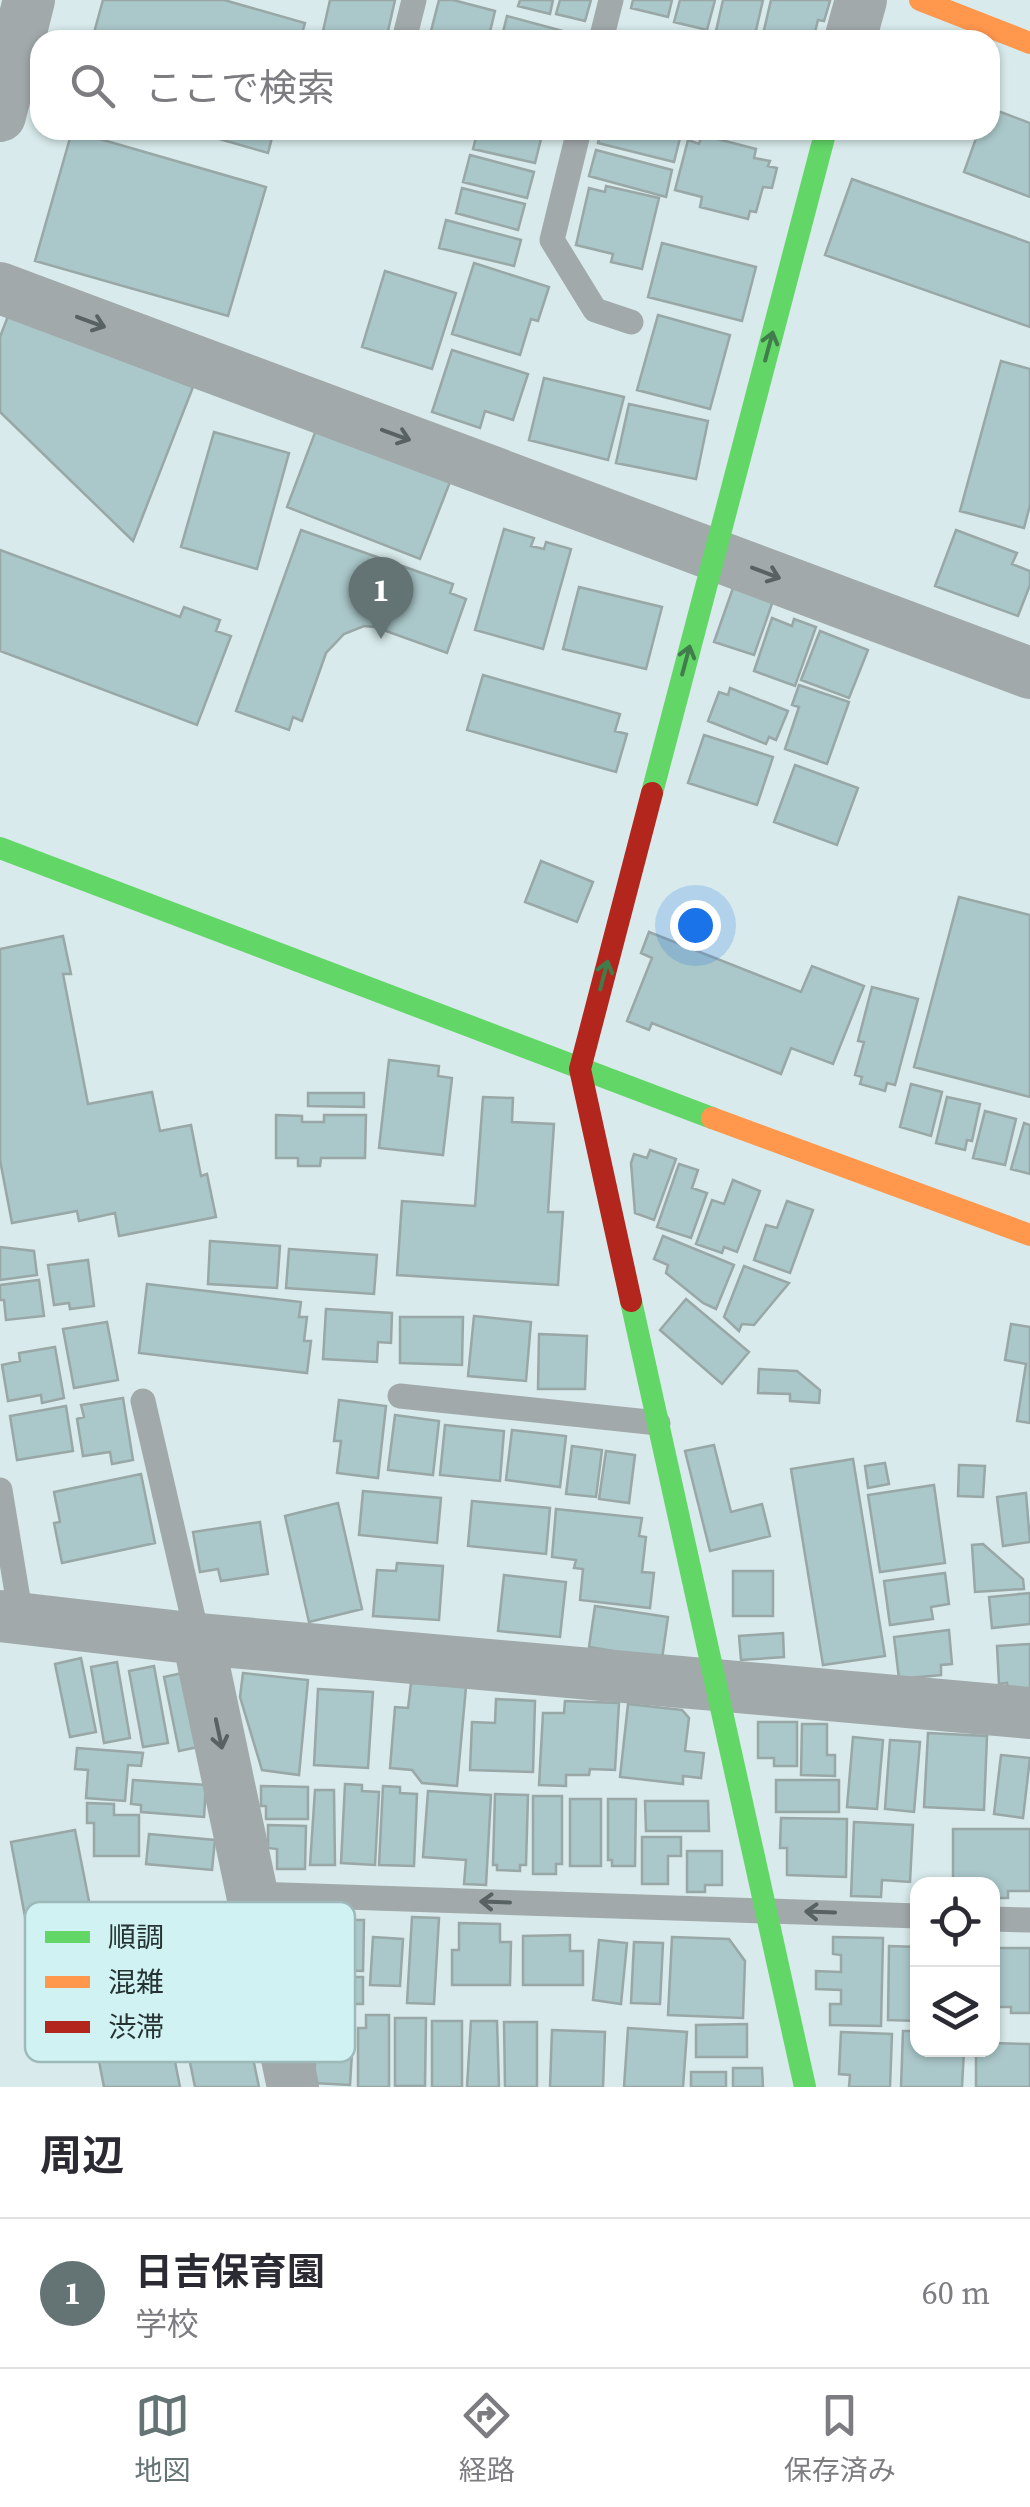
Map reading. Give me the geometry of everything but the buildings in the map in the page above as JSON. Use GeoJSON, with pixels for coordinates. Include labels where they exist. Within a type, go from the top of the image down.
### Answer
{"type":"FeatureCollection","features":[{"type":"Feature","properties":{"kind":"street"},"geometry":{"type":"LineString","coordinates":[[4,83],[29,0]]}},
{"type":"Feature","properties":{"kind":"street"},"geometry":{"type":"LineString","coordinates":[[853,30],[861,0]]}},
{"type":"Feature","properties":{"kind":"street"},"geometry":{"type":"LineString","coordinates":[[920,0],[997,30]]}},
{"type":"Feature","properties":{"kind":"street"},"geometry":{"type":"LineString","coordinates":[[1000,31],[1030,43]]}},
{"type":"Feature","properties":{"kind":"street"},"geometry":{"type":"LineString","coordinates":[[805,2087],[580,1070],[823,140]]}},
{"type":"Feature","properties":{"kind":"street"},"geometry":{"type":"LineString","coordinates":[[0,288],[1030,673]]}},
{"type":"Feature","properties":{"kind":"street"},"geometry":{"type":"LineString","coordinates":[[0,848],[580,1070],[1030,1235]]}},
{"type":"Feature","properties":{"kind":"street"},"geometry":{"type":"LineString","coordinates":[[10,1617],[198,1639],[1030,1713]]}},
{"type":"Feature","properties":{"kind":"street"},"geometry":{"type":"LineString","coordinates":[[198,1639],[255,1902]]}},
{"type":"Feature","properties":{"kind":"street"},"geometry":{"type":"LineString","coordinates":[[288,2062],[293,2087]]}},
{"type":"Feature","properties":{"kind":"lane"},"geometry":{"type":"LineString","coordinates":[[406,30],[414,0]]}},
{"type":"Feature","properties":{"kind":"lane"},"geometry":{"type":"LineString","coordinates":[[604,30],[611,0]]}},
{"type":"Feature","properties":{"kind":"lane"},"geometry":{"type":"LineString","coordinates":[[577,140],[552,240],[595,310],[630,322]]}},
{"type":"Feature","properties":{"kind":"lane"},"geometry":{"type":"LineString","coordinates":[[400,1396],[658,1423]]}},
{"type":"Feature","properties":{"kind":"lane"},"geometry":{"type":"LineString","coordinates":[[144,1401],[198,1639]]}},
{"type":"Feature","properties":{"kind":"lane"},"geometry":{"type":"LineString","coordinates":[[0,1490],[10,1617]]}},
{"type":"Feature","properties":{"kind":"lane"},"geometry":{"type":"LineString","coordinates":[[253,1894],[910,1916]]}},
{"type":"Feature","properties":{"kind":"lane"},"geometry":{"type":"LineString","coordinates":[[1000,1919],[1030,1920]]}},
{"type":"Feature","properties":{"kind":"traffic: fast"},"geometry":{"type":"LineString","coordinates":[[652,793],[823,140]]}},
{"type":"Feature","properties":{"kind":"traffic: fast"},"geometry":{"type":"LineString","coordinates":[[0,848],[712,1118]]}},
{"type":"Feature","properties":{"kind":"traffic: fast"},"geometry":{"type":"LineString","coordinates":[[631,1301],[805,2087]]}},
{"type":"Feature","properties":{"kind":"traffic: slow"},"geometry":{"type":"LineString","coordinates":[[920,0],[997,30]]}},
{"type":"Feature","properties":{"kind":"traffic: slow"},"geometry":{"type":"LineString","coordinates":[[1000,31],[1030,43]]}},
{"type":"Feature","properties":{"kind":"traffic: slow"},"geometry":{"type":"LineString","coordinates":[[712,1118],[1030,1235]]}},
{"type":"Feature","properties":{"kind":"traffic: jam"},"geometry":{"type":"LineString","coordinates":[[631,1301],[580,1069],[652,793]]}},
{"type":"Feature","properties":{"kind":"place","name":"日吉保育園"},"geometry":{"type":"Point","coordinates":[381,639]}}]}
